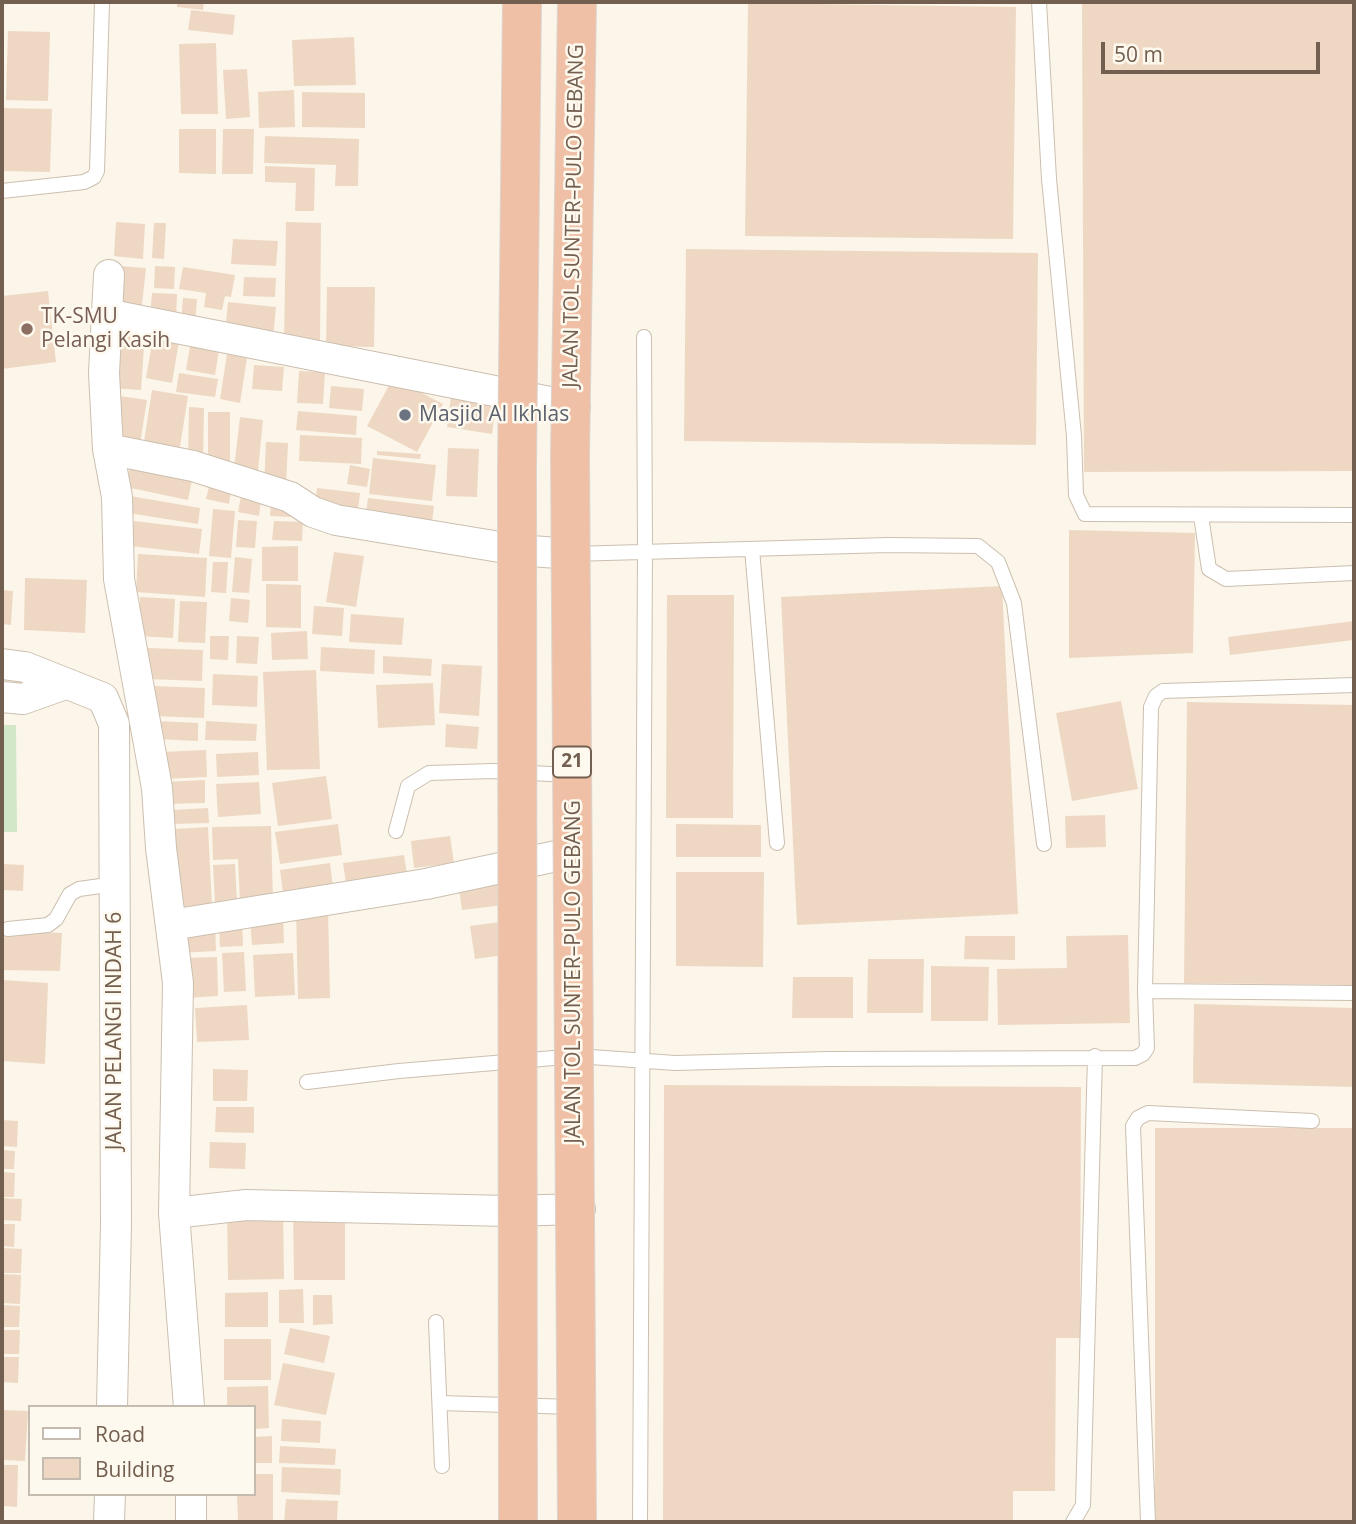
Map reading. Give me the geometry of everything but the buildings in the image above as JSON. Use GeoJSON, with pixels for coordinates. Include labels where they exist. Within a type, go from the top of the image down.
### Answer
{"type":"FeatureCollection","features":[{"type":"Feature","properties":{"kind":"highway"},"geometry":{"type":"LineString","coordinates":[[518,1522],[517,466],[522,2]]}},
{"type":"Feature","properties":{"kind":"highway","name":"JALAN TOL SUNTER–PULO GEBANG"},"geometry":{"type":"LineString","coordinates":[[577,2],[570,456],[577,1522]]}},
{"type":"Feature","properties":{"kind":"street"},"geometry":{"type":"LineString","coordinates":[[110,275],[104,373],[107,449],[117,497],[119,579],[157,788],[178,983],[174,1213],[189,1405]]}},
{"type":"Feature","properties":{"kind":"street"},"geometry":{"type":"LineString","coordinates":[[106,314],[575,407]]}},
{"type":"Feature","properties":{"kind":"street"},"geometry":{"type":"LineString","coordinates":[[107,449],[193,466],[290,497],[313,512],[336,520],[518,550],[571,554]]}},
{"type":"Feature","properties":{"kind":"street","name":"JALAN PELANGI INDAH 6"},"geometry":{"type":"LineString","coordinates":[[2,664],[25,667],[103,698],[114,724],[116,1224],[112,1405]]}},
{"type":"Feature","properties":{"kind":"street"},"geometry":{"type":"LineString","coordinates":[[2,697],[23,699],[65,684]]}},
{"type":"Feature","properties":{"kind":"street"},"geometry":{"type":"LineString","coordinates":[[171,925],[425,884],[575,852]]}},
{"type":"Feature","properties":{"kind":"street"},"geometry":{"type":"LineString","coordinates":[[174,1213],[246,1205],[509,1211],[580,1209]]}},
{"type":"Feature","properties":{"kind":"street"},"geometry":{"type":"LineString","coordinates":[[109,1522],[110,1496]]}},
{"type":"Feature","properties":{"kind":"street"},"geometry":{"type":"LineString","coordinates":[[191,1496],[191,1522]]}},
{"type":"Feature","properties":{"kind":"lane"},"geometry":{"type":"LineString","coordinates":[[2,191],[85,182],[94,177],[97,171],[102,2]]}},
{"type":"Feature","properties":{"kind":"lane"},"geometry":{"type":"LineString","coordinates":[[1038,2],[1049,178],[1074,436],[1076,495],[1085,514],[1354,515]]}},
{"type":"Feature","properties":{"kind":"lane"},"geometry":{"type":"LineString","coordinates":[[640,1522],[644,337]]}},
{"type":"Feature","properties":{"kind":"lane"},"geometry":{"type":"LineString","coordinates":[[1201,516],[1209,569],[1226,579],[1354,573]]}},
{"type":"Feature","properties":{"kind":"lane"},"geometry":{"type":"LineString","coordinates":[[571,554],[888,545],[978,546],[998,562],[1014,603],[1044,845]]}},
{"type":"Feature","properties":{"kind":"lane"},"geometry":{"type":"LineString","coordinates":[[752,550],[777,843]]}},
{"type":"Feature","properties":{"kind":"lane"},"geometry":{"type":"LineString","coordinates":[[307,1082],[399,1071],[577,1056],[675,1063],[1095,1056],[1135,1058],[1147,1048],[1145,991],[1151,707],[1156,696],[1163,691],[1354,685]]}},
{"type":"Feature","properties":{"kind":"lane"},"geometry":{"type":"LineString","coordinates":[[396,831],[408,786],[429,774],[492,771],[574,775]]}},
{"type":"Feature","properties":{"kind":"lane"},"geometry":{"type":"LineString","coordinates":[[8,929],[48,925],[56,919],[69,894],[79,889],[115,884]]}},
{"type":"Feature","properties":{"kind":"lane"},"geometry":{"type":"LineString","coordinates":[[1145,991],[1354,993]]}},
{"type":"Feature","properties":{"kind":"lane"},"geometry":{"type":"LineString","coordinates":[[1073,1522],[1083,1505],[1095,1056]]}},
{"type":"Feature","properties":{"kind":"lane"},"geometry":{"type":"LineString","coordinates":[[1148,1522],[1133,1126],[1138,1118],[1148,1113],[1312,1121]]}},
{"type":"Feature","properties":{"kind":"lane"},"geometry":{"type":"LineString","coordinates":[[436,1322],[442,1466]]}},
{"type":"Feature","properties":{"kind":"lane"},"geometry":{"type":"LineString","coordinates":[[440,1403],[582,1407]]}},
{"type":"Feature","properties":{"kind":"green space"},"geometry":{"type":"Polygon","coordinates":[[[2,725],[16,725],[17,832],[2,832],[2,725]]]}},
{"type":"Feature","properties":{"kind":"place","name":"TK-SMU Pelangi Kasih"},"geometry":{"type":"Point","coordinates":[27,329]}},
{"type":"Feature","properties":{"kind":"place","name":"Masjid Al Ikhlas"},"geometry":{"type":"Point","coordinates":[405,415]}}]}
